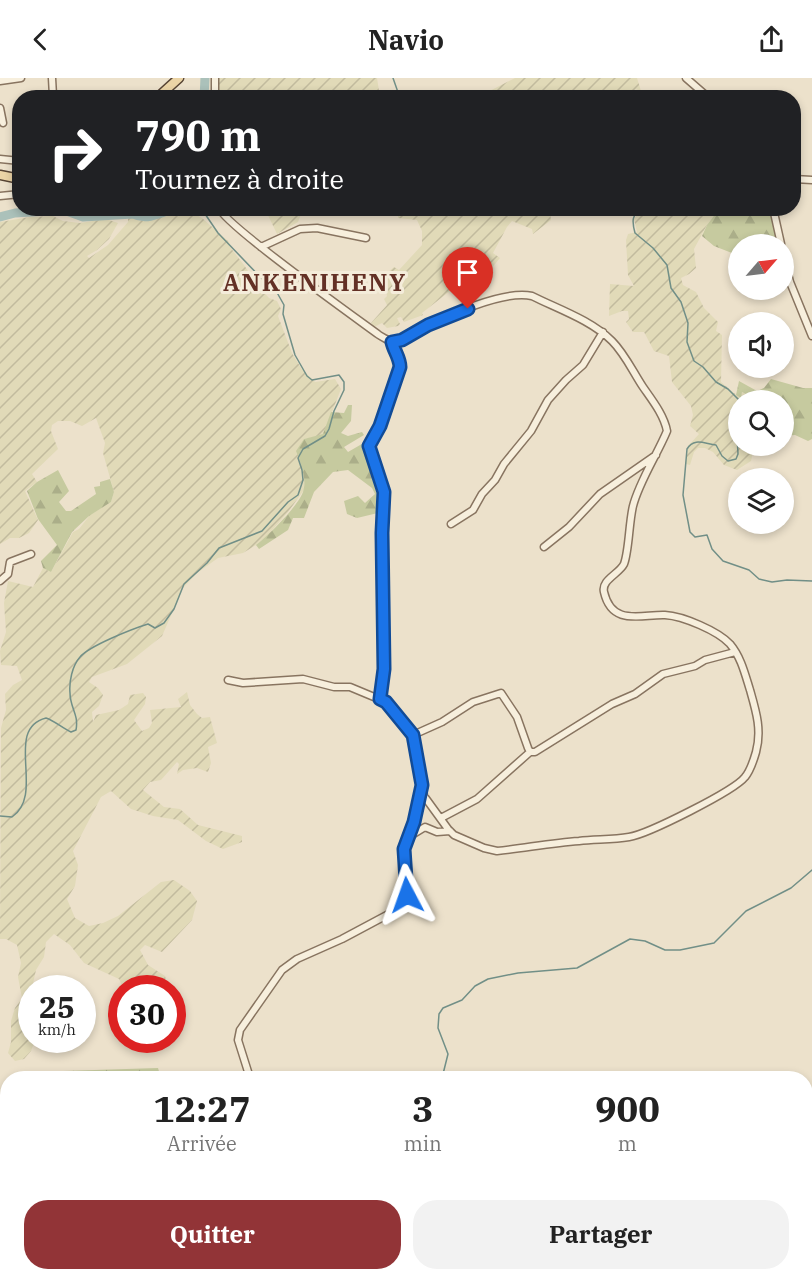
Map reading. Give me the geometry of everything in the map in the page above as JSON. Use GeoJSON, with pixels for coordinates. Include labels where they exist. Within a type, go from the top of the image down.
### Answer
{"type":"FeatureCollection","features":[{"type":"Feature","properties":{"kind":"main road"},"geometry":{"type":"LineString","coordinates":[[166,90],[179,78]]}},
{"type":"Feature","properties":{"kind":"street"},"geometry":{"type":"LineString","coordinates":[[0,81],[21,78]]}},
{"type":"Feature","properties":{"kind":"street"},"geometry":{"type":"LineString","coordinates":[[686,78],[700,90]]}},
{"type":"Feature","properties":{"kind":"street"},"geometry":{"type":"LineString","coordinates":[[0,108],[3,123]]}},
{"type":"Feature","properties":{"kind":"street"},"geometry":{"type":"LineString","coordinates":[[223,216],[379,335],[392,342],[402,340],[428,325],[482,304],[505,296],[524,294],[603,332],[620,351],[666,423],[667,431],[633,503],[625,561],[620,572],[605,584],[604,591],[611,607],[622,615],[633,618],[664,615],[719,634],[740,659],[758,715],[759,732],[756,753],[746,776],[735,786],[662,825],[631,837],[497,851],[484,848],[450,831],[424,796],[413,735],[386,702],[350,687],[334,687],[303,679],[243,683],[228,680]]}},
{"type":"Feature","properties":{"kind":"street"},"geometry":{"type":"LineString","coordinates":[[775,216],[779,234]]}},
{"type":"Feature","properties":{"kind":"street"},"geometry":{"type":"LineString","coordinates":[[261,247],[300,229],[316,228],[366,238]]}},
{"type":"Feature","properties":{"kind":"street"},"geometry":{"type":"LineString","coordinates":[[794,292],[812,336]]}},
{"type":"Feature","properties":{"kind":"street"},"geometry":{"type":"LineString","coordinates":[[451,524],[473,510],[482,494],[495,480],[504,464],[531,430],[548,400],[583,365],[603,332]]}},
{"type":"Feature","properties":{"kind":"street"},"geometry":{"type":"LineString","coordinates":[[380,699],[384,669],[382,533],[384,492],[369,446],[380,426],[400,367],[400,360],[394,351],[392,342]]}},
{"type":"Feature","properties":{"kind":"street"},"geometry":{"type":"LineString","coordinates":[[544,547],[569,527],[600,494],[657,454]]}},
{"type":"Feature","properties":{"kind":"street"},"geometry":{"type":"LineString","coordinates":[[0,580],[8,574],[10,562],[31,554]]}},
{"type":"Feature","properties":{"kind":"street"},"geometry":{"type":"LineString","coordinates":[[441,818],[477,799],[530,752],[535,752],[612,704],[635,694],[663,674],[735,652]]}},
{"type":"Feature","properties":{"kind":"street"},"geometry":{"type":"LineString","coordinates":[[413,735],[442,722],[473,702],[501,693],[517,717],[530,752]]}},
{"type":"Feature","properties":{"kind":"street"},"geometry":{"type":"LineString","coordinates":[[248,1071],[238,1040],[240,1030],[282,970],[297,959],[342,939],[402,907],[407,895],[404,849],[414,822],[422,785]]}},
{"type":"Feature","properties":{"kind":"street"},"geometry":{"type":"LineString","coordinates":[[407,838],[425,827],[437,831],[450,831]]}},
{"type":"Feature","properties":{"kind":"shaded area"},"geometry":{"type":"Polygon","coordinates":[[[219,78],[377,78],[379,90],[218,90],[219,78]]]}},
{"type":"Feature","properties":{"kind":"shaded area"},"geometry":{"type":"Polygon","coordinates":[[[515,78],[637,78],[641,90],[635,89],[492,90],[515,78]]]}},
{"type":"Feature","properties":{"kind":"shaded area"},"geometry":{"type":"Polygon","coordinates":[[[53,216],[63,221],[80,223],[106,219],[118,223],[109,239],[87,256],[89,258],[108,245],[128,222],[128,217],[137,219],[162,216],[198,216],[202,218],[229,242],[230,247],[258,286],[269,298],[277,301],[281,309],[278,316],[292,353],[301,368],[315,382],[335,379],[341,389],[323,435],[304,439],[304,490],[288,512],[256,545],[243,553],[218,558],[197,573],[183,588],[162,636],[127,664],[92,677],[89,682],[103,695],[99,706],[92,712],[93,722],[96,715],[119,710],[128,704],[130,695],[143,693],[146,697],[145,704],[134,720],[142,731],[149,728],[152,723],[150,710],[181,707],[178,699],[187,692],[190,705],[197,714],[202,718],[210,717],[217,743],[208,747],[211,763],[208,772],[197,768],[183,770],[177,774],[179,764],[177,762],[161,780],[150,782],[143,790],[164,807],[180,809],[198,825],[242,836],[242,842],[223,849],[206,841],[178,820],[153,816],[131,809],[111,791],[101,797],[73,851],[78,865],[75,886],[67,899],[75,918],[89,926],[103,923],[118,916],[161,882],[174,880],[190,891],[197,901],[192,920],[162,952],[145,945],[140,950],[148,965],[163,975],[110,975],[84,963],[70,945],[54,934],[46,942],[44,957],[35,975],[18,975],[21,963],[17,945],[6,939],[0,939],[1,728],[6,710],[5,694],[13,685],[22,680],[17,666],[1,665],[0,651],[6,632],[4,603],[8,581],[33,587],[43,568],[51,572],[73,532],[79,529],[90,515],[111,502],[114,492],[103,453],[105,443],[96,418],[82,426],[70,421],[58,421],[52,425],[51,431],[58,449],[32,474],[37,482],[25,491],[38,520],[29,533],[19,538],[10,538],[0,544],[0,222],[53,216]]]}},
{"type":"Feature","properties":{"kind":"shaded area"},"geometry":{"type":"Polygon","coordinates":[[[268,216],[300,216],[298,222],[277,234],[268,216]]]}},
{"type":"Feature","properties":{"kind":"shaded area"},"geometry":{"type":"Polygon","coordinates":[[[398,216],[550,216],[551,220],[533,234],[532,229],[512,221],[493,253],[500,258],[479,278],[474,276],[463,281],[467,290],[458,296],[450,291],[422,313],[423,315],[404,322],[401,317],[397,318],[400,324],[398,326],[387,328],[382,323],[374,327],[371,323],[387,305],[384,299],[387,296],[384,284],[387,273],[394,267],[399,270],[422,245],[422,231],[417,220],[398,218],[398,216]]]}},
{"type":"Feature","properties":{"kind":"shaded area"},"geometry":{"type":"Polygon","coordinates":[[[636,216],[714,216],[694,249],[696,268],[681,278],[683,285],[696,292],[704,308],[718,322],[716,331],[722,335],[721,382],[730,390],[728,390],[728,456],[752,456],[751,461],[740,468],[724,465],[713,452],[705,448],[698,448],[694,452],[690,465],[686,464],[688,446],[699,434],[690,426],[693,415],[691,406],[672,382],[669,356],[654,351],[644,332],[633,332],[626,322],[629,319],[628,311],[609,316],[610,284],[634,286],[628,275],[626,240],[628,234],[637,232],[634,219],[636,216]]]}},
{"type":"Feature","properties":{"kind":"shaded area"},"geometry":{"type":"Polygon","coordinates":[[[18,1004],[18,1053],[29,1053],[24,1059],[15,1061],[8,1053],[11,1042],[11,1021],[18,1004]]]}},
{"type":"Feature","properties":{"kind":"green space"},"geometry":{"type":"Polygon","coordinates":[[[714,216],[772,216],[776,234],[728,234],[728,251],[714,246],[702,236],[714,216]]]}},
{"type":"Feature","properties":{"kind":"green space"},"geometry":{"type":"Polygon","coordinates":[[[771,379],[803,388],[812,388],[812,439],[808,441],[794,435],[794,390],[759,390],[771,379]]]}},
{"type":"Feature","properties":{"kind":"green space"},"geometry":{"type":"Polygon","coordinates":[[[739,381],[755,390],[737,390],[739,381]]]}},
{"type":"Feature","properties":{"kind":"green space"},"geometry":{"type":"Polygon","coordinates":[[[348,405],[352,405],[351,421],[341,433],[348,436],[362,432],[364,435],[344,447],[348,452],[367,441],[369,457],[380,483],[382,512],[357,518],[347,514],[344,501],[358,496],[365,503],[375,494],[372,488],[348,470],[333,472],[314,492],[304,518],[293,518],[288,530],[259,549],[256,545],[289,513],[303,492],[304,476],[296,451],[304,439],[323,434],[331,412],[344,413],[348,405]]]}},
{"type":"Feature","properties":{"kind":"green space"},"geometry":{"type":"Polygon","coordinates":[[[58,470],[69,491],[59,502],[66,511],[71,511],[96,494],[94,487],[100,486],[100,482],[110,479],[114,492],[111,502],[89,516],[72,532],[51,572],[43,568],[41,561],[57,545],[38,519],[27,491],[37,482],[58,470]]]}},
{"type":"Feature","properties":{"kind":"green space"},"geometry":{"type":"Polygon","coordinates":[[[158,1068],[159,1071],[63,1071],[158,1068]]]}},
{"type":"Feature","properties":{"kind":"waterway"},"geometry":{"type":"LineString","coordinates":[[204,90],[205,78]]}},
{"type":"Feature","properties":{"kind":"waterway"},"geometry":{"type":"LineString","coordinates":[[393,78],[397,90]]}},
{"type":"Feature","properties":{"kind":"waterway"},"geometry":{"type":"LineString","coordinates":[[0,217],[12,214]]}},
{"type":"Feature","properties":{"kind":"waterway"},"geometry":{"type":"LineString","coordinates":[[80,216],[100,216]]}},
{"type":"Feature","properties":{"kind":"waterway"},"geometry":{"type":"LineString","coordinates":[[138,216],[149,216]]}},
{"type":"Feature","properties":{"kind":"waterway"},"geometry":{"type":"LineString","coordinates":[[0,816],[12,817],[21,807],[26,793],[27,735],[34,724],[46,718],[71,732],[76,730],[76,720],[70,698],[70,684],[73,669],[80,657],[101,643],[122,634],[148,624],[155,628],[164,623],[174,609],[184,584],[207,563],[219,548],[262,531],[288,502],[298,495],[303,480],[298,458],[303,449],[325,436],[344,390],[344,382],[339,375],[312,380],[307,376],[295,355],[283,314],[284,305],[275,289],[266,283],[218,233],[206,216]]}},
{"type":"Feature","properties":{"kind":"waterway"},"geometry":{"type":"LineString","coordinates":[[634,216],[635,233],[653,248],[667,265],[671,288],[681,302],[688,323],[687,342],[694,361],[703,367],[716,382],[729,390]]}},
{"type":"Feature","properties":{"kind":"waterway"},"geometry":{"type":"LineString","coordinates":[[737,456],[736,459],[728,461],[716,445],[704,443],[693,443],[687,449],[683,495],[690,532],[695,537],[707,535],[712,549],[723,561],[749,570],[759,579],[772,582],[812,581]]}},
{"type":"Feature","properties":{"kind":"waterway"},"geometry":{"type":"LineString","coordinates":[[444,1071],[448,1054],[438,1028],[439,1014],[443,1008],[462,1000],[475,986],[488,979],[518,973],[577,968],[630,939],[645,941],[665,950],[680,950],[714,943],[746,911],[791,888],[812,870]]}},
{"type":"Feature","properties":{"kind":"district","name":"ANKENIHENY"},"geometry":{"type":"Point","coordinates":[315,283]}},
{"type":"Feature","properties":{"kind":"route"},"geometry":{"type":"LineString","coordinates":[[407,895],[404,849],[414,822],[422,785],[413,735],[386,702],[380,699],[384,669],[382,533],[384,492],[369,446],[380,426],[400,367],[400,360],[394,351],[392,342],[402,340],[428,325],[468,309]]}}]}
